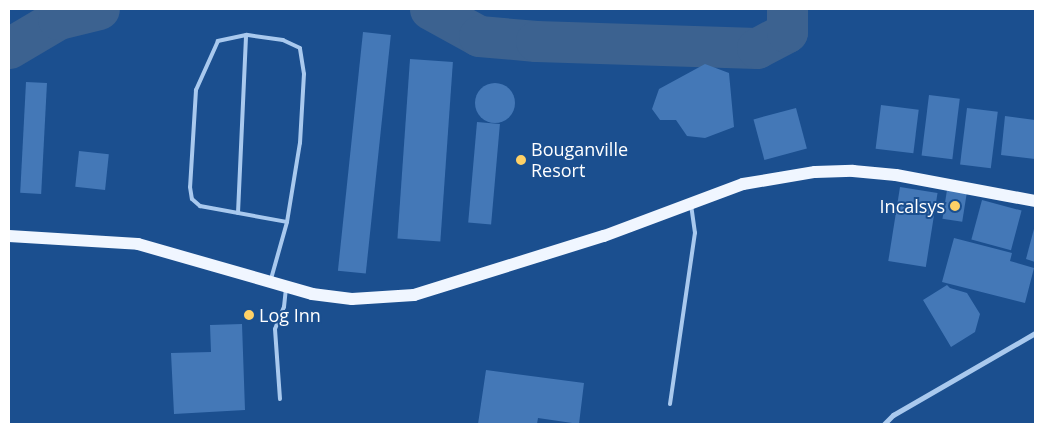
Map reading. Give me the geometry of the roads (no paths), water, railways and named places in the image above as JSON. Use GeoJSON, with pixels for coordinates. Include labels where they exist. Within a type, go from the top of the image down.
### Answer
{"type":"FeatureCollection","features":[{"type":"Feature","properties":{"kind":"main road"},"geometry":{"type":"LineString","coordinates":[[9,236],[138,244],[286,287],[352,299],[414,295],[604,236],[743,184],[815,172],[853,171],[896,175],[1035,201]]}},
{"type":"Feature","properties":{"kind":"street"},"geometry":{"type":"LineString","coordinates":[[884,424],[893,416],[1035,333]]}},
{"type":"Feature","properties":{"kind":"lane"},"geometry":{"type":"LineString","coordinates":[[238,213],[246,35]]}},
{"type":"Feature","properties":{"kind":"lane"},"geometry":{"type":"LineString","coordinates":[[270,281],[287,222],[300,133],[304,74],[300,48],[283,40],[246,35],[218,42],[196,90],[190,186],[192,199],[200,206],[287,222]]}},
{"type":"Feature","properties":{"kind":"lane"},"geometry":{"type":"LineString","coordinates":[[670,404],[695,232],[691,204]]}},
{"type":"Feature","properties":{"kind":"lane"},"geometry":{"type":"LineString","coordinates":[[280,399],[275,329],[284,307],[286,287]]}},
{"type":"Feature","properties":{"kind":"waterway"},"geometry":{"type":"LineString","coordinates":[[9,48],[58,19],[99,9]]}},
{"type":"Feature","properties":{"kind":"waterway"},"geometry":{"type":"LineString","coordinates":[[430,9],[479,36],[536,41],[757,48],[787,32],[787,9]]}},
{"type":"Feature","properties":{"kind":"place","name":"Bouganville Resort"},"geometry":{"type":"Point","coordinates":[521,160]}},
{"type":"Feature","properties":{"kind":"place","name":"Incalsys"},"geometry":{"type":"Point","coordinates":[955,206]}},
{"type":"Feature","properties":{"kind":"place","name":"Log Inn"},"geometry":{"type":"Point","coordinates":[249,315]}}]}
